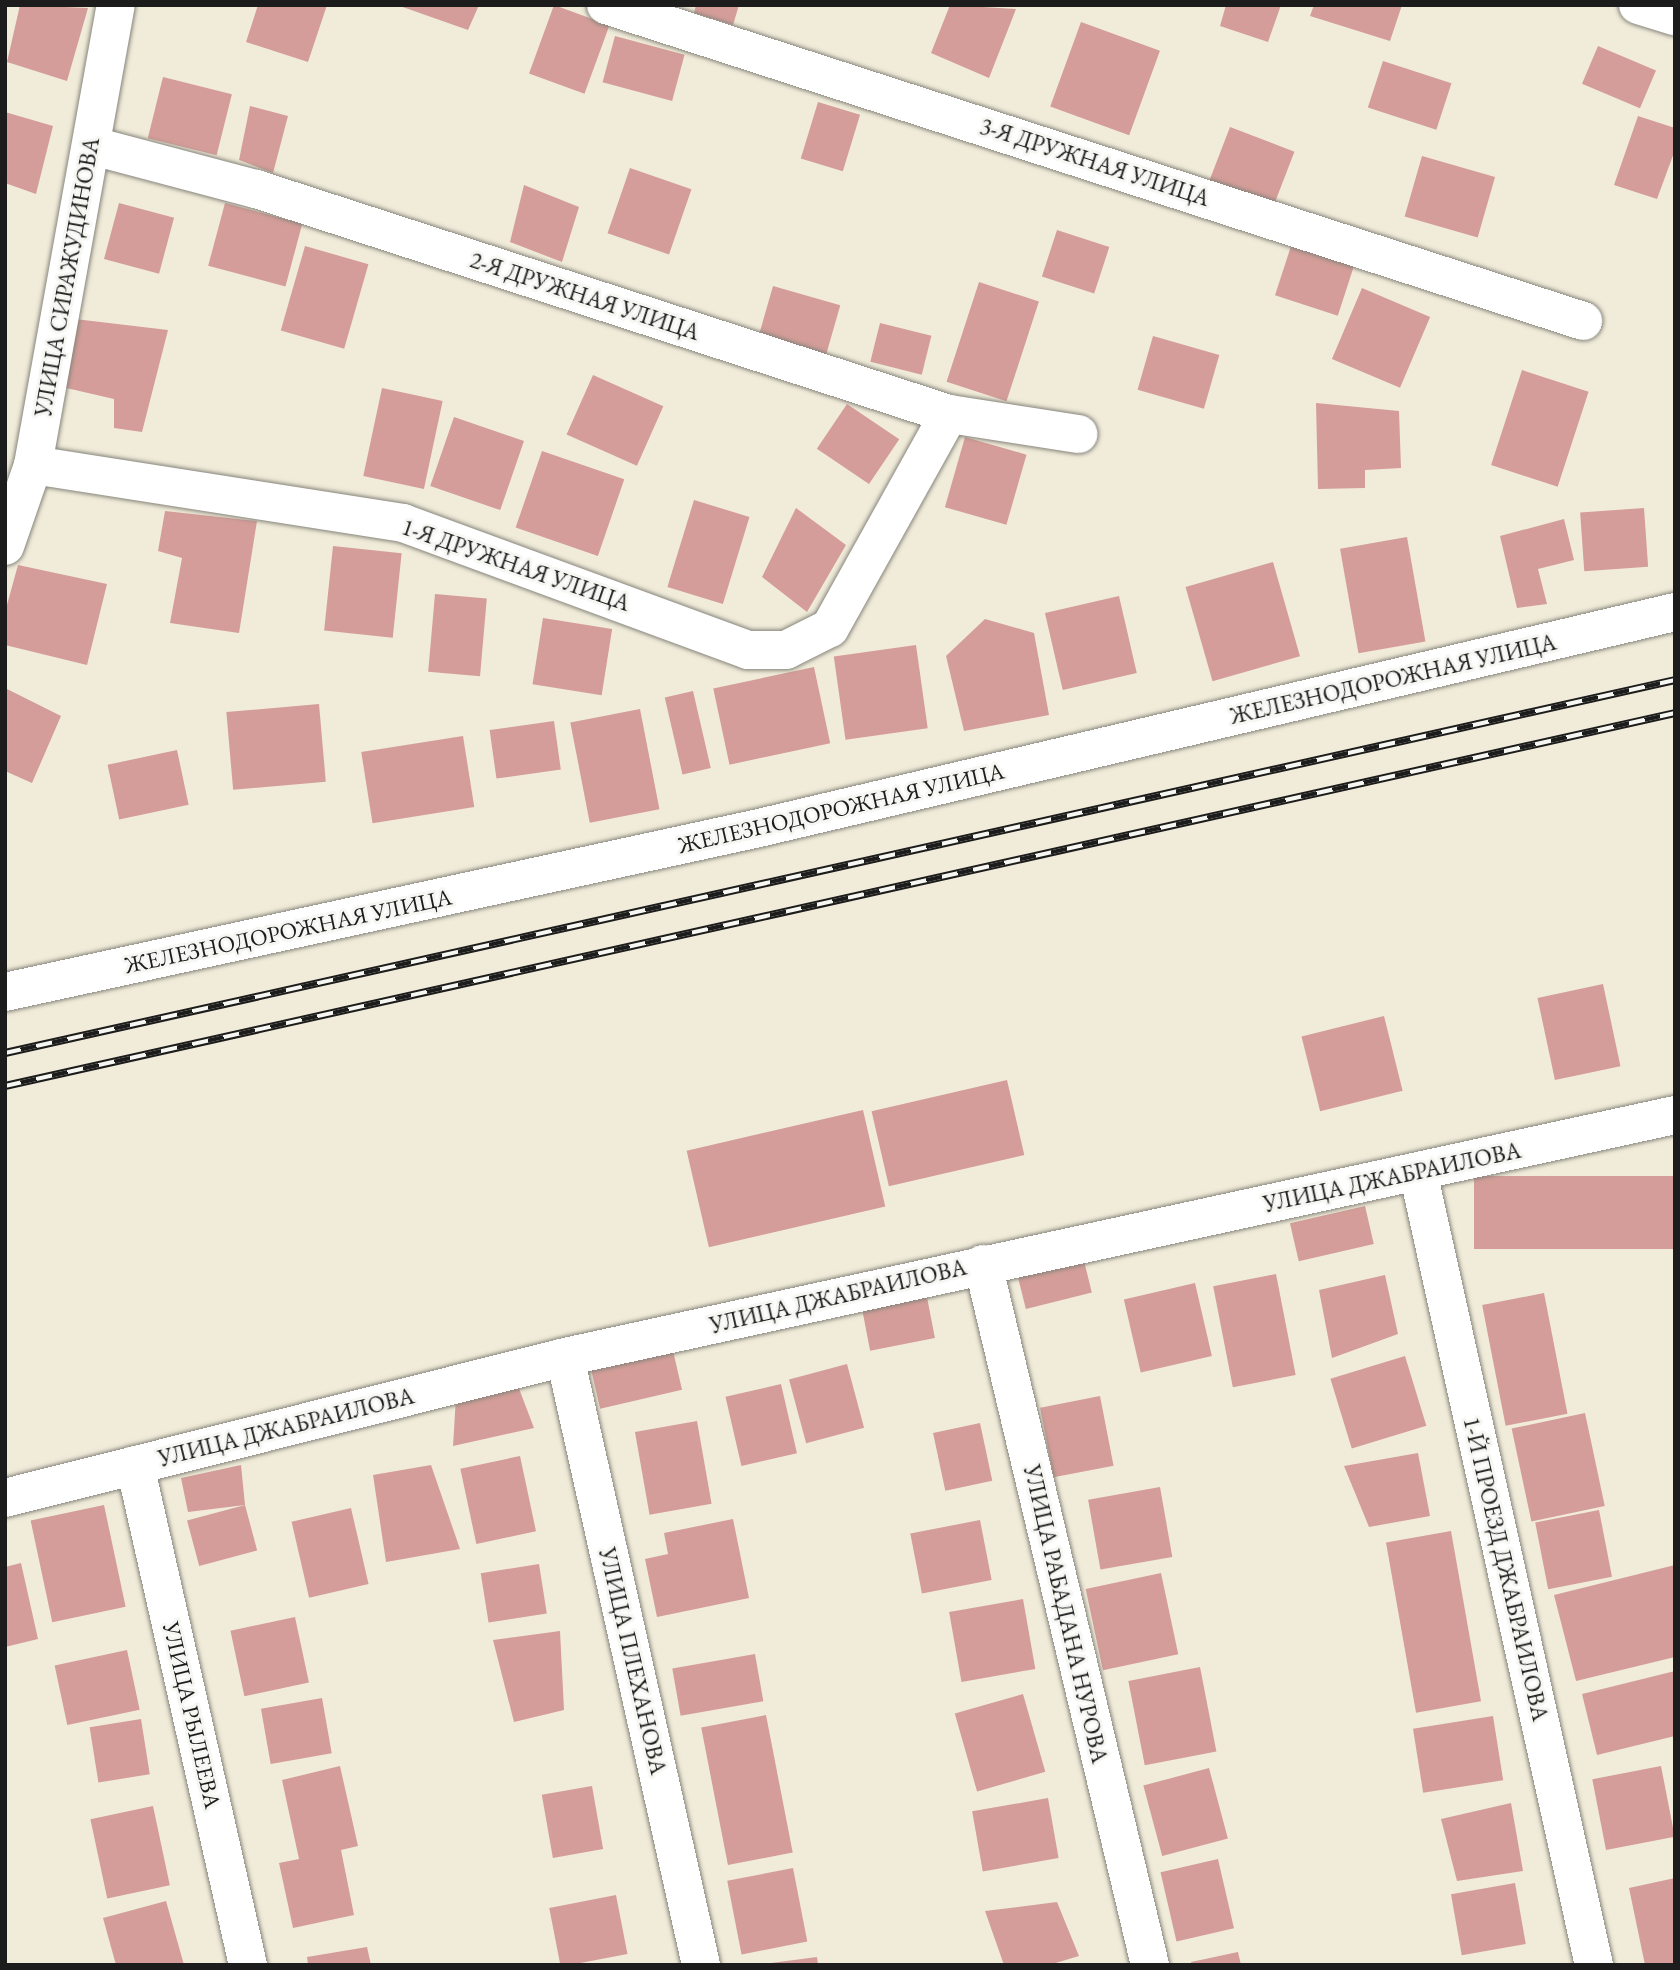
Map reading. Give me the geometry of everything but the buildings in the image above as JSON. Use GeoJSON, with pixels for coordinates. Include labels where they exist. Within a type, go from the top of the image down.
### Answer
{"type":"FeatureCollection","features":[{"type":"Feature","properties":{"kind":"street","name":"УЛИЦА СИРАЖУДИНОВА"},"geometry":{"type":"LineString","coordinates":[[5,546],[33,465],[93,146],[116,5]]}},
{"type":"Feature","properties":{"kind":"street","name":"3-Я ДРУЖНАЯ УЛИЦА"},"geometry":{"type":"LineString","coordinates":[[606,5],[1583,321]]}},
{"type":"Feature","properties":{"kind":"street","name":"2-Я ДРУЖНАЯ УЛИЦА"},"geometry":{"type":"LineString","coordinates":[[93,146],[256,189],[949,414],[1078,434]]}},
{"type":"Feature","properties":{"kind":"street","name":"1-Я ДРУЖНАЯ УЛИЦА"},"geometry":{"type":"LineString","coordinates":[[33,465],[403,523],[748,650],[786,650],[831,628],[949,414]]}},
{"type":"Feature","properties":{"kind":"street","name":"ЖЕЛЕЗНОДОРОЖНАЯ УЛИЦА"},"geometry":{"type":"LineString","coordinates":[[5,992],[759,828],[1675,612]]}},
{"type":"Feature","properties":{"kind":"street","name":"УЛИЦА ДЖАБРАИЛОВА"},"geometry":{"type":"LineString","coordinates":[[5,1497],[565,1357],[1675,1115]]}},
{"type":"Feature","properties":{"kind":"street","name":"1-Й ПРОЕЗД ДЖАБРАИЛОВА"},"geometry":{"type":"LineString","coordinates":[[1418,1172],[1594,1965]]}},
{"type":"Feature","properties":{"kind":"street","name":"УЛИЦА РАБАДАНА НУРОВА"},"geometry":{"type":"LineString","coordinates":[[982,1264],[1150,1965]]}},
{"type":"Feature","properties":{"kind":"street","name":"УЛИЦА ПЛЕХАНОВА"},"geometry":{"type":"LineString","coordinates":[[565,1357],[701,1965]]}},
{"type":"Feature","properties":{"kind":"street","name":"УЛИЦА РЫЛЕЕВА"},"geometry":{"type":"LineString","coordinates":[[135,1465],[248,1965]]}},
{"type":"Feature","properties":{"kind":"railway"},"geometry":{"type":"LineString","coordinates":[[5,1053],[1675,680]]}},
{"type":"Feature","properties":{"kind":"railway"},"geometry":{"type":"LineString","coordinates":[[5,1086],[1675,713]]}}]}
